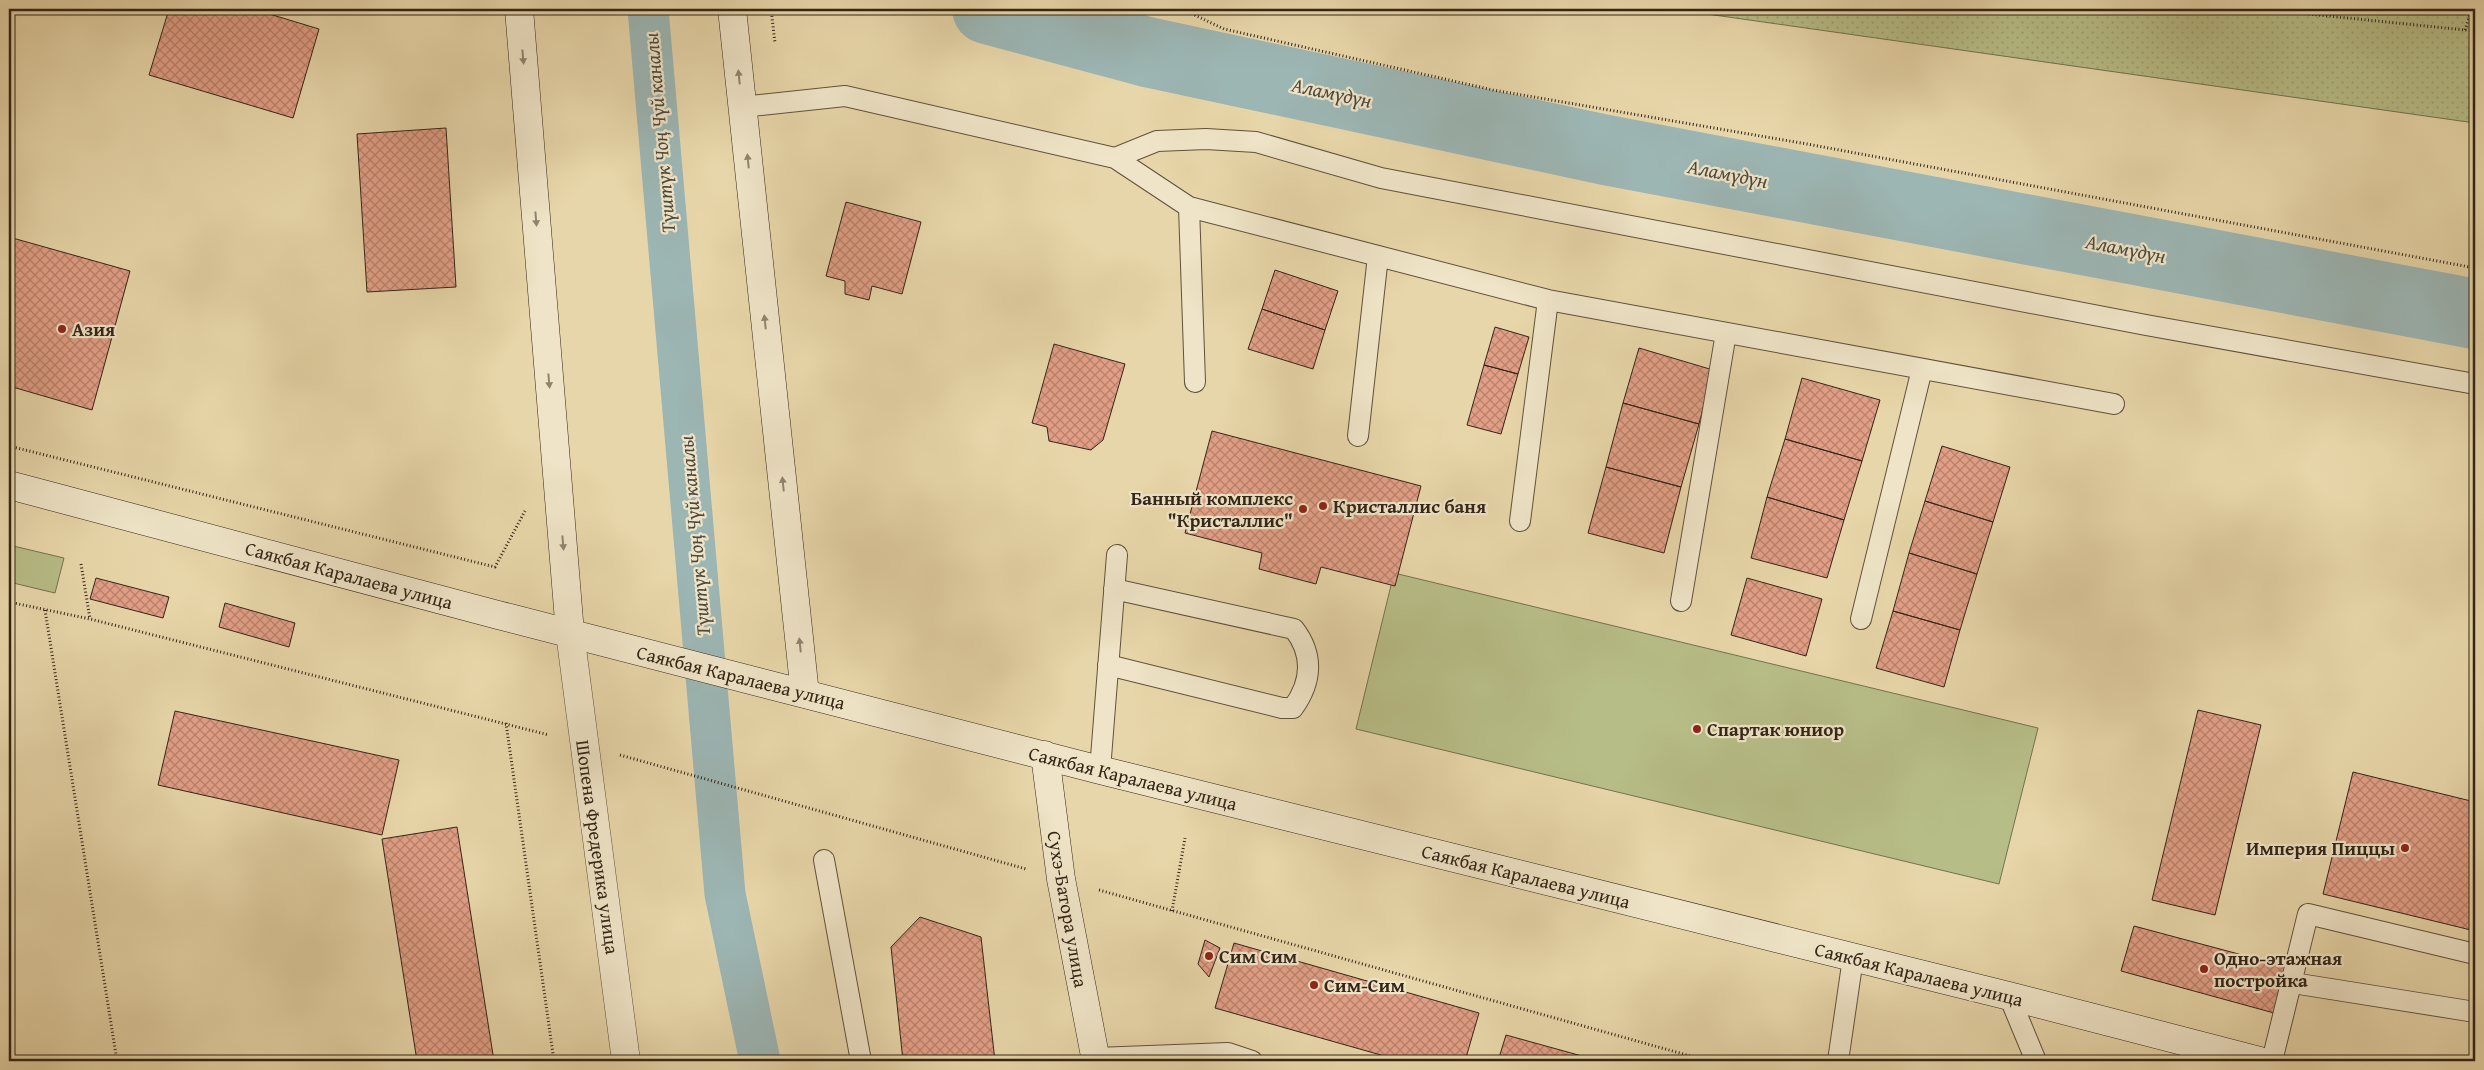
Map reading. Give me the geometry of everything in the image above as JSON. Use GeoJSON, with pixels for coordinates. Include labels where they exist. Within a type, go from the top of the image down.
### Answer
{"type":"FeatureCollection","features":[{"type":"Feature","properties":{"kind":"main road","name":"Шопена Фредерика улица"},"geometry":{"type":"LineString","coordinates":[[519,9],[570,633],[626,1061]]}},
{"type":"Feature","properties":{"kind":"main road"},"geometry":{"type":"LineString","coordinates":[[732,9],[805,694]]}},
{"type":"Feature","properties":{"kind":"main road","name":"Саякбая Каралаева улица"},"geometry":{"type":"LineString","coordinates":[[9,484],[570,633],[1100,770],[2009,996],[2260,1061]]}},
{"type":"Feature","properties":{"kind":"main road","name":"Сухэ-Батора улица"},"geometry":{"type":"LineString","coordinates":[[1044,755],[1060,879],[1096,1060]]}},
{"type":"Feature","properties":{"kind":"lane"},"geometry":{"type":"LineString","coordinates":[[742,107],[844,96],[1115,158],[1190,207],[1548,300],[2114,404]]}},
{"type":"Feature","properties":{"kind":"lane"},"geometry":{"type":"LineString","coordinates":[[1115,158],[1157,141],[1206,139],[1256,142],[1391,180],[2146,325],[2475,384]]}},
{"type":"Feature","properties":{"kind":"lane"},"geometry":{"type":"LineString","coordinates":[[1190,207],[1195,382]]}},
{"type":"Feature","properties":{"kind":"lane"},"geometry":{"type":"LineString","coordinates":[[1358,436],[1378,256]]}},
{"type":"Feature","properties":{"kind":"lane"},"geometry":{"type":"LineString","coordinates":[[1520,521],[1548,300]]}},
{"type":"Feature","properties":{"kind":"lane"},"geometry":{"type":"LineString","coordinates":[[1681,602],[1726,333]]}},
{"type":"Feature","properties":{"kind":"lane"},"geometry":{"type":"LineString","coordinates":[[1860,619],[1922,369]]}},
{"type":"Feature","properties":{"kind":"lane"},"geometry":{"type":"LineString","coordinates":[[1100,770],[1117,555]]}},
{"type":"Feature","properties":{"kind":"lane"},"geometry":{"type":"LineString","coordinates":[[1108,665],[1282,708],[1293,708],[1303,695],[1309,658],[1303,640],[1294,629],[1114,589]]}},
{"type":"Feature","properties":{"kind":"lane"},"geometry":{"type":"LineString","coordinates":[[824,860],[861,1061]]}},
{"type":"Feature","properties":{"kind":"lane"},"geometry":{"type":"LineString","coordinates":[[2272,1061],[2308,914],[2475,954]]}},
{"type":"Feature","properties":{"kind":"lane"},"geometry":{"type":"LineString","coordinates":[[1838,1061],[1853,958]]}},
{"type":"Feature","properties":{"kind":"lane"},"geometry":{"type":"LineString","coordinates":[[2292,983],[2475,1012]]}},
{"type":"Feature","properties":{"kind":"lane"},"geometry":{"type":"LineString","coordinates":[[2009,996],[2036,1061]]}},
{"type":"Feature","properties":{"kind":"lane"},"geometry":{"type":"LineString","coordinates":[[1096,1060],[1229,1057],[1252,1061]]}},
{"type":"Feature","properties":{"kind":"path"},"geometry":{"type":"LineString","coordinates":[[772,9],[775,41]]}},
{"type":"Feature","properties":{"kind":"path"},"geometry":{"type":"LineString","coordinates":[[1182,9],[1224,29],[1493,90],[1807,144],[2475,268]]}},
{"type":"Feature","properties":{"kind":"path"},"geometry":{"type":"LineString","coordinates":[[2260,9],[2475,31]]}},
{"type":"Feature","properties":{"kind":"path"},"geometry":{"type":"LineString","coordinates":[[2465,30],[2472,9]]}},
{"type":"Feature","properties":{"kind":"path"},"geometry":{"type":"LineString","coordinates":[[9,446],[494,567]]}},
{"type":"Feature","properties":{"kind":"path"},"geometry":{"type":"LineString","coordinates":[[81,564],[90,619]]}},
{"type":"Feature","properties":{"kind":"path"},"geometry":{"type":"LineString","coordinates":[[9,602],[90,619],[584,744],[1708,1061]]}},
{"type":"Feature","properties":{"kind":"path"},"geometry":{"type":"LineString","coordinates":[[45,610],[117,1061]]}},
{"type":"Feature","properties":{"kind":"path"},"geometry":{"type":"LineString","coordinates":[[506,723],[554,1061]]}},
{"type":"Feature","properties":{"kind":"path"},"geometry":{"type":"LineString","coordinates":[[1172,910],[1185,838]]}},
{"type":"Feature","properties":{"kind":"green space"},"geometry":{"type":"Polygon","coordinates":[[[1689,9],[2475,9],[2475,123],[1707,14],[1689,9]]]}},
{"type":"Feature","properties":{"kind":"green space"},"geometry":{"type":"Polygon","coordinates":[[[9,545],[64,558],[55,593],[9,582],[9,545]]]}},
{"type":"Feature","properties":{"kind":"green space","name":"Спартак юниор"},"geometry":{"type":"Polygon","coordinates":[[[1394,573],[2038,728],[1999,884],[1356,729],[1394,573]]]}},
{"type":"Feature","properties":{"kind":"building"},"geometry":{"type":"Polygon","coordinates":[[[169,9],[253,9],[319,29],[293,118],[149,75],[169,9]]]}},
{"type":"Feature","properties":{"kind":"building"},"geometry":{"type":"Polygon","coordinates":[[[446,128],[456,287],[367,292],[357,134],[446,128]]]}},
{"type":"Feature","properties":{"kind":"building"},"geometry":{"type":"Polygon","coordinates":[[[846,202],[921,222],[902,294],[872,286],[869,300],[845,294],[845,281],[826,276],[846,202]]]}},
{"type":"Feature","properties":{"kind":"building","name":"Азия"},"geometry":{"type":"Polygon","coordinates":[[[9,237],[130,271],[92,410],[9,386],[9,237]]]}},
{"type":"Feature","properties":{"kind":"building"},"geometry":{"type":"Polygon","coordinates":[[[1275,270],[1338,291],[1325,330],[1262,309],[1275,270]]]}},
{"type":"Feature","properties":{"kind":"building"},"geometry":{"type":"Polygon","coordinates":[[[1262,309],[1325,330],[1313,369],[1248,349],[1262,309]]]}},
{"type":"Feature","properties":{"kind":"building"},"geometry":{"type":"Polygon","coordinates":[[[1495,327],[1529,337],[1518,374],[1484,365],[1495,327]]]}},
{"type":"Feature","properties":{"kind":"building"},"geometry":{"type":"Polygon","coordinates":[[[1054,344],[1125,364],[1103,440],[1091,450],[1049,441],[1047,427],[1032,423],[1054,344]]]}},
{"type":"Feature","properties":{"kind":"building"},"geometry":{"type":"Polygon","coordinates":[[[1639,348],[1713,370],[1699,424],[1623,403],[1639,348]]]}},
{"type":"Feature","properties":{"kind":"building"},"geometry":{"type":"Polygon","coordinates":[[[1484,365],[1518,374],[1501,434],[1467,425],[1484,365]]]}},
{"type":"Feature","properties":{"kind":"building"},"geometry":{"type":"Polygon","coordinates":[[[1802,378],[1880,400],[1862,461],[1785,439],[1802,378]]]}},
{"type":"Feature","properties":{"kind":"building"},"geometry":{"type":"Polygon","coordinates":[[[1623,403],[1699,424],[1681,487],[1606,467],[1623,403]]]}},
{"type":"Feature","properties":{"kind":"building","name":"Банный комплекс \"Кристаллис\""},"geometry":{"type":"Polygon","coordinates":[[[1212,431],[1421,486],[1395,586],[1321,567],[1316,584],[1259,569],[1262,553],[1185,533],[1212,431]]]}},
{"type":"Feature","properties":{"kind":"building"},"geometry":{"type":"Polygon","coordinates":[[[1785,439],[1862,461],[1844,520],[1767,497],[1785,439]]]}},
{"type":"Feature","properties":{"kind":"building"},"geometry":{"type":"Polygon","coordinates":[[[1942,446],[2010,467],[1993,522],[1925,501],[1942,446]]]}},
{"type":"Feature","properties":{"kind":"building"},"geometry":{"type":"Polygon","coordinates":[[[1606,467],[1681,487],[1664,553],[1588,533],[1606,467]]]}},
{"type":"Feature","properties":{"kind":"building"},"geometry":{"type":"Polygon","coordinates":[[[1767,497],[1844,520],[1827,578],[1751,558],[1767,497]]]}},
{"type":"Feature","properties":{"kind":"building"},"geometry":{"type":"Polygon","coordinates":[[[1925,501],[1993,522],[1977,574],[1909,553],[1925,501]]]}},
{"type":"Feature","properties":{"kind":"building"},"geometry":{"type":"Polygon","coordinates":[[[1909,553],[1977,574],[1960,630],[1893,611],[1909,553]]]}},
{"type":"Feature","properties":{"kind":"building"},"geometry":{"type":"Polygon","coordinates":[[[96,578],[169,597],[163,618],[90,599],[96,578]]]}},
{"type":"Feature","properties":{"kind":"building"},"geometry":{"type":"Polygon","coordinates":[[[1747,578],[1822,599],[1806,656],[1731,635],[1747,578]]]}},
{"type":"Feature","properties":{"kind":"building"},"geometry":{"type":"Polygon","coordinates":[[[225,603],[295,623],[289,647],[219,627],[225,603]]]}},
{"type":"Feature","properties":{"kind":"building"},"geometry":{"type":"Polygon","coordinates":[[[1893,611],[1960,630],[1944,687],[1876,668],[1893,611]]]}},
{"type":"Feature","properties":{"kind":"building"},"geometry":{"type":"Polygon","coordinates":[[[2198,710],[2261,725],[2215,915],[2152,900],[2198,710]]]}},
{"type":"Feature","properties":{"kind":"building"},"geometry":{"type":"Polygon","coordinates":[[[175,711],[399,760],[382,835],[158,785],[175,711]]]}},
{"type":"Feature","properties":{"kind":"building","name":"Империя Пиццы"},"geometry":{"type":"Polygon","coordinates":[[[2353,772],[2475,802],[2475,931],[2323,894],[2353,772]]]}},
{"type":"Feature","properties":{"kind":"building"},"geometry":{"type":"Polygon","coordinates":[[[457,827],[494,1061],[417,1061],[382,839],[457,827]]]}},
{"type":"Feature","properties":{"kind":"building"},"geometry":{"type":"Polygon","coordinates":[[[920,917],[981,937],[995,1061],[903,1061],[891,947],[920,917]]]}},
{"type":"Feature","properties":{"kind":"building","name":"Одно-этажная постройка"},"geometry":{"type":"Polygon","coordinates":[[[2134,926],[2287,967],[2274,1013],[2121,971],[2134,926]]]}},
{"type":"Feature","properties":{"kind":"building","name":"Сим Сим"},"geometry":{"type":"Polygon","coordinates":[[[1205,940],[1220,948],[1209,977],[1198,964],[1205,940]]]}},
{"type":"Feature","properties":{"kind":"building"},"geometry":{"type":"Polygon","coordinates":[[[1234,943],[1479,1013],[1465,1061],[1402,1061],[1215,1008],[1234,943]]]}},
{"type":"Feature","properties":{"kind":"building"},"geometry":{"type":"Polygon","coordinates":[[[1506,1035],[1600,1061],[1498,1061],[1506,1035]]]}},
{"type":"Feature","properties":{"kind":"waterway","name":"Түштүк Чоң Чүй каналы"},"geometry":{"type":"LineString","coordinates":[[648,9],[725,894],[760,1061]]}},
{"type":"Feature","properties":{"kind":"waterway","name":"Аламүдүн"},"geometry":{"type":"LineString","coordinates":[[987,9],[1147,52],[1606,150],[2475,314]]}},
{"type":"Feature","properties":{"kind":"place","name":"Азия"},"geometry":{"type":"Point","coordinates":[62,329]}},
{"type":"Feature","properties":{"kind":"place","name":"Кристаллис баня"},"geometry":{"type":"Point","coordinates":[1323,506]}},
{"type":"Feature","properties":{"kind":"place","name":"Банный комплекс \"Кристаллис\""},"geometry":{"type":"Point","coordinates":[1303,509]}},
{"type":"Feature","properties":{"kind":"place","name":"Спартак юниор"},"geometry":{"type":"Point","coordinates":[1697,729]}},
{"type":"Feature","properties":{"kind":"place","name":"Империя Пиццы"},"geometry":{"type":"Point","coordinates":[2405,848]}},
{"type":"Feature","properties":{"kind":"place","name":"Сим Сим"},"geometry":{"type":"Point","coordinates":[1209,956]}},
{"type":"Feature","properties":{"kind":"place","name":"Одно-этажная постройка"},"geometry":{"type":"Point","coordinates":[2204,969]}},
{"type":"Feature","properties":{"kind":"place","name":"Сим-Сим"},"geometry":{"type":"Point","coordinates":[1314,985]}}]}
